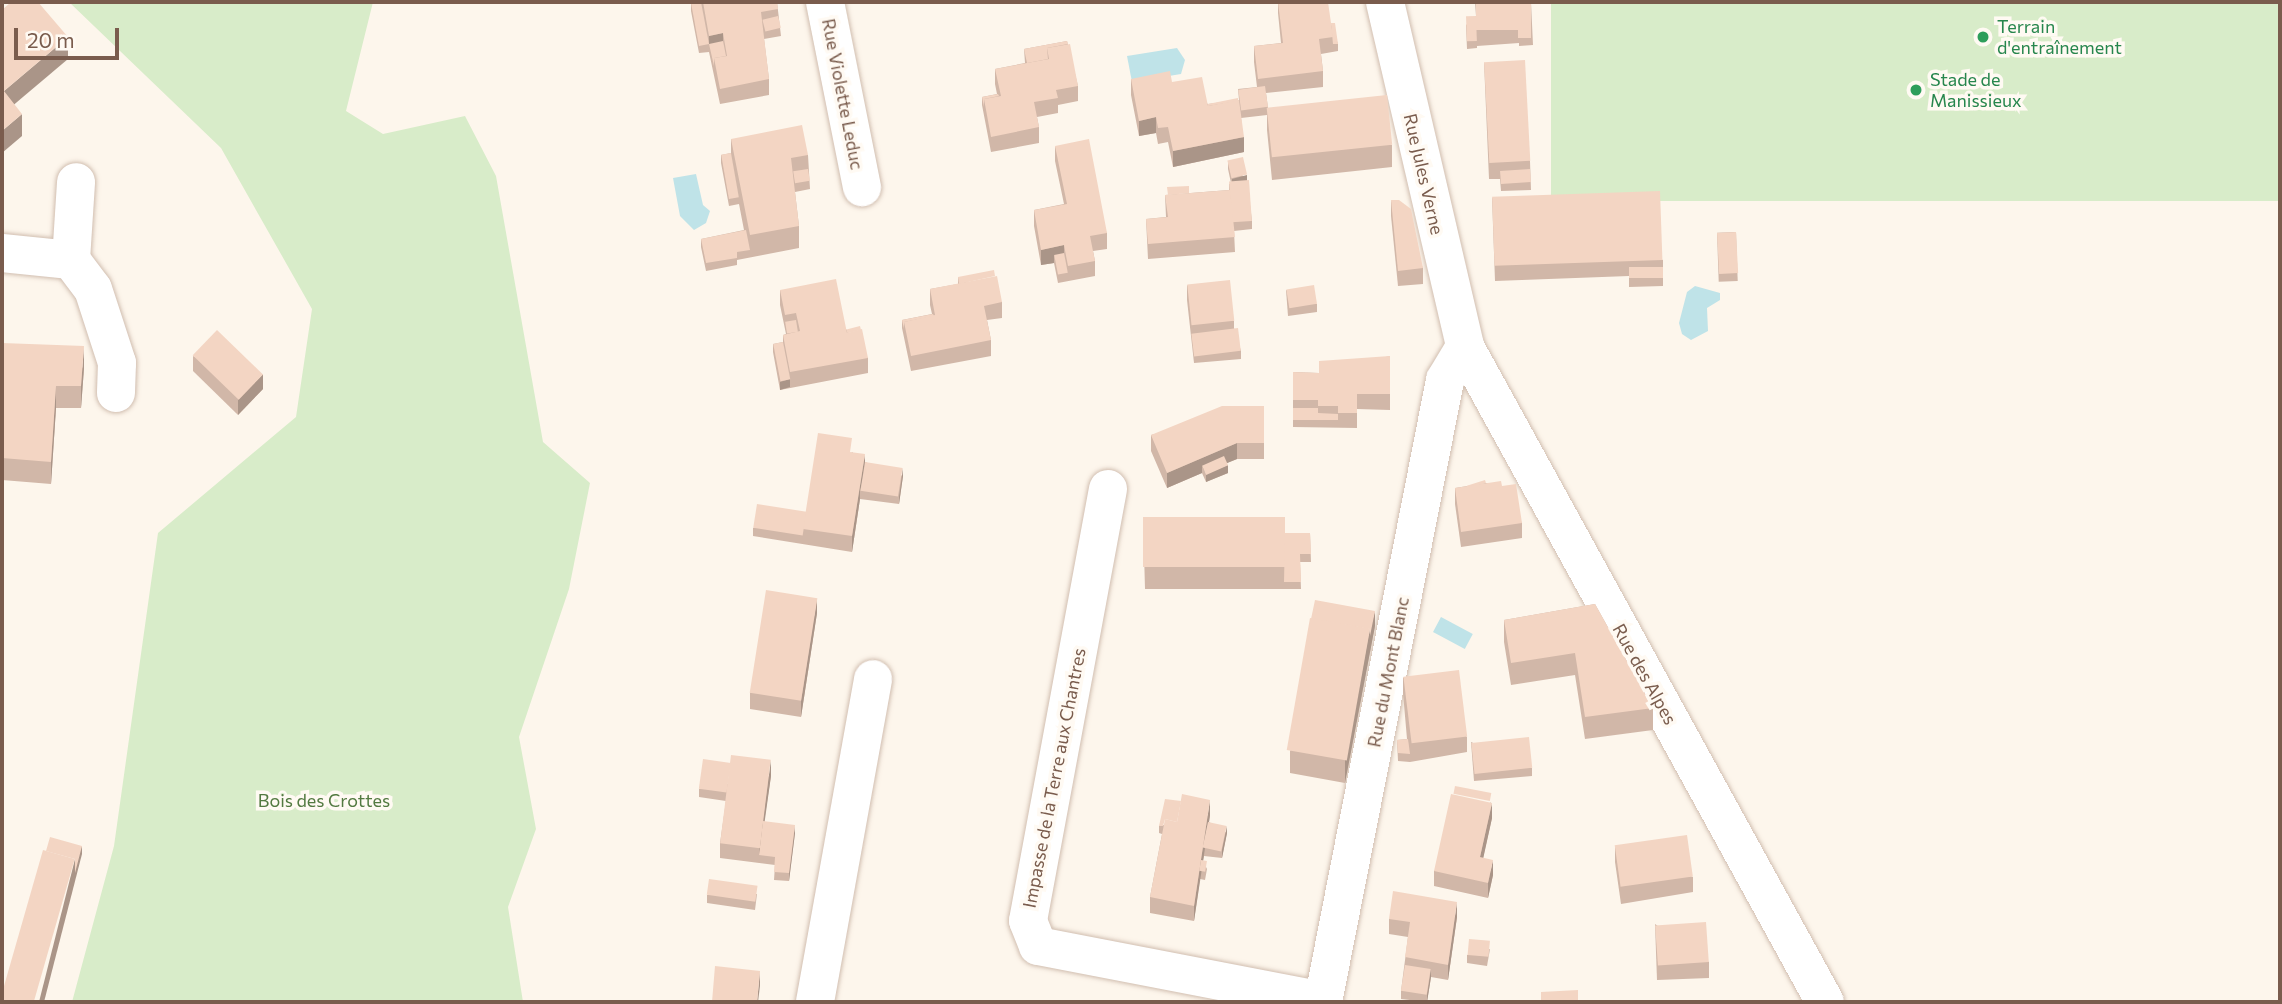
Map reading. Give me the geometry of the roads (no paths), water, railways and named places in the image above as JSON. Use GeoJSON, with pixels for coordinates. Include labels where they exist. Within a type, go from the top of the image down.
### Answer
{"type":"FeatureCollection","features":[{"type":"Feature","properties":{"kind":"street","name":"Rue Violette Leduc"},"geometry":{"type":"LineString","coordinates":[[825,2],[862,187]]}},
{"type":"Feature","properties":{"kind":"street","name":"Rue Jules Verne"},"geometry":{"type":"LineString","coordinates":[[1385,2],[1465,347]]}},
{"type":"Feature","properties":{"kind":"street"},"geometry":{"type":"LineString","coordinates":[[76,182],[71,260],[93,289],[117,363],[116,393]]}},
{"type":"Feature","properties":{"kind":"street"},"geometry":{"type":"LineString","coordinates":[[2,253],[71,260]]}},
{"type":"Feature","properties":{"kind":"street","name":"Rue du Mont Blanc"},"geometry":{"type":"LineString","coordinates":[[1324,1002],[1444,380],[1465,347]]}},
{"type":"Feature","properties":{"kind":"street","name":"Rue des Alpes"},"geometry":{"type":"LineString","coordinates":[[1465,347],[1825,1002]]}},
{"type":"Feature","properties":{"kind":"street","name":"Impasse de la Terre aux Chantres"},"geometry":{"type":"LineString","coordinates":[[1108,488],[1028,921],[1038,946],[1324,1002]]}},
{"type":"Feature","properties":{"kind":"street"},"geometry":{"type":"LineString","coordinates":[[815,1002],[873,679]]}},
{"type":"Feature","properties":{"kind":"water"},"geometry":{"type":"Polygon","coordinates":[[[1177,48],[1185,60],[1181,74],[1132,82],[1127,56],[1177,48]]]}},
{"type":"Feature","properties":{"kind":"water"},"geometry":{"type":"Polygon","coordinates":[[[696,174],[703,205],[710,211],[706,223],[694,230],[680,216],[673,178],[696,174]]]}},
{"type":"Feature","properties":{"kind":"water"},"geometry":{"type":"Polygon","coordinates":[[[1695,286],[1720,293],[1720,300],[1707,308],[1708,331],[1691,340],[1682,334],[1679,323],[1687,292],[1695,286]]]}},
{"type":"Feature","properties":{"kind":"water"},"geometry":{"type":"Polygon","coordinates":[[[1441,617],[1473,634],[1465,649],[1433,632],[1441,617]]]}},
{"type":"Feature","properties":{"kind":"place","name":"Terrain d'entraînement"},"geometry":{"type":"Point","coordinates":[1983,37]}},
{"type":"Feature","properties":{"kind":"place","name":"Stade de Manissieux"},"geometry":{"type":"Point","coordinates":[1916,90]}},
{"type":"Feature","properties":{"kind":"park label","name":"Bois des Crottes"},"geometry":{"type":"Point","coordinates":[324,800]}}]}
